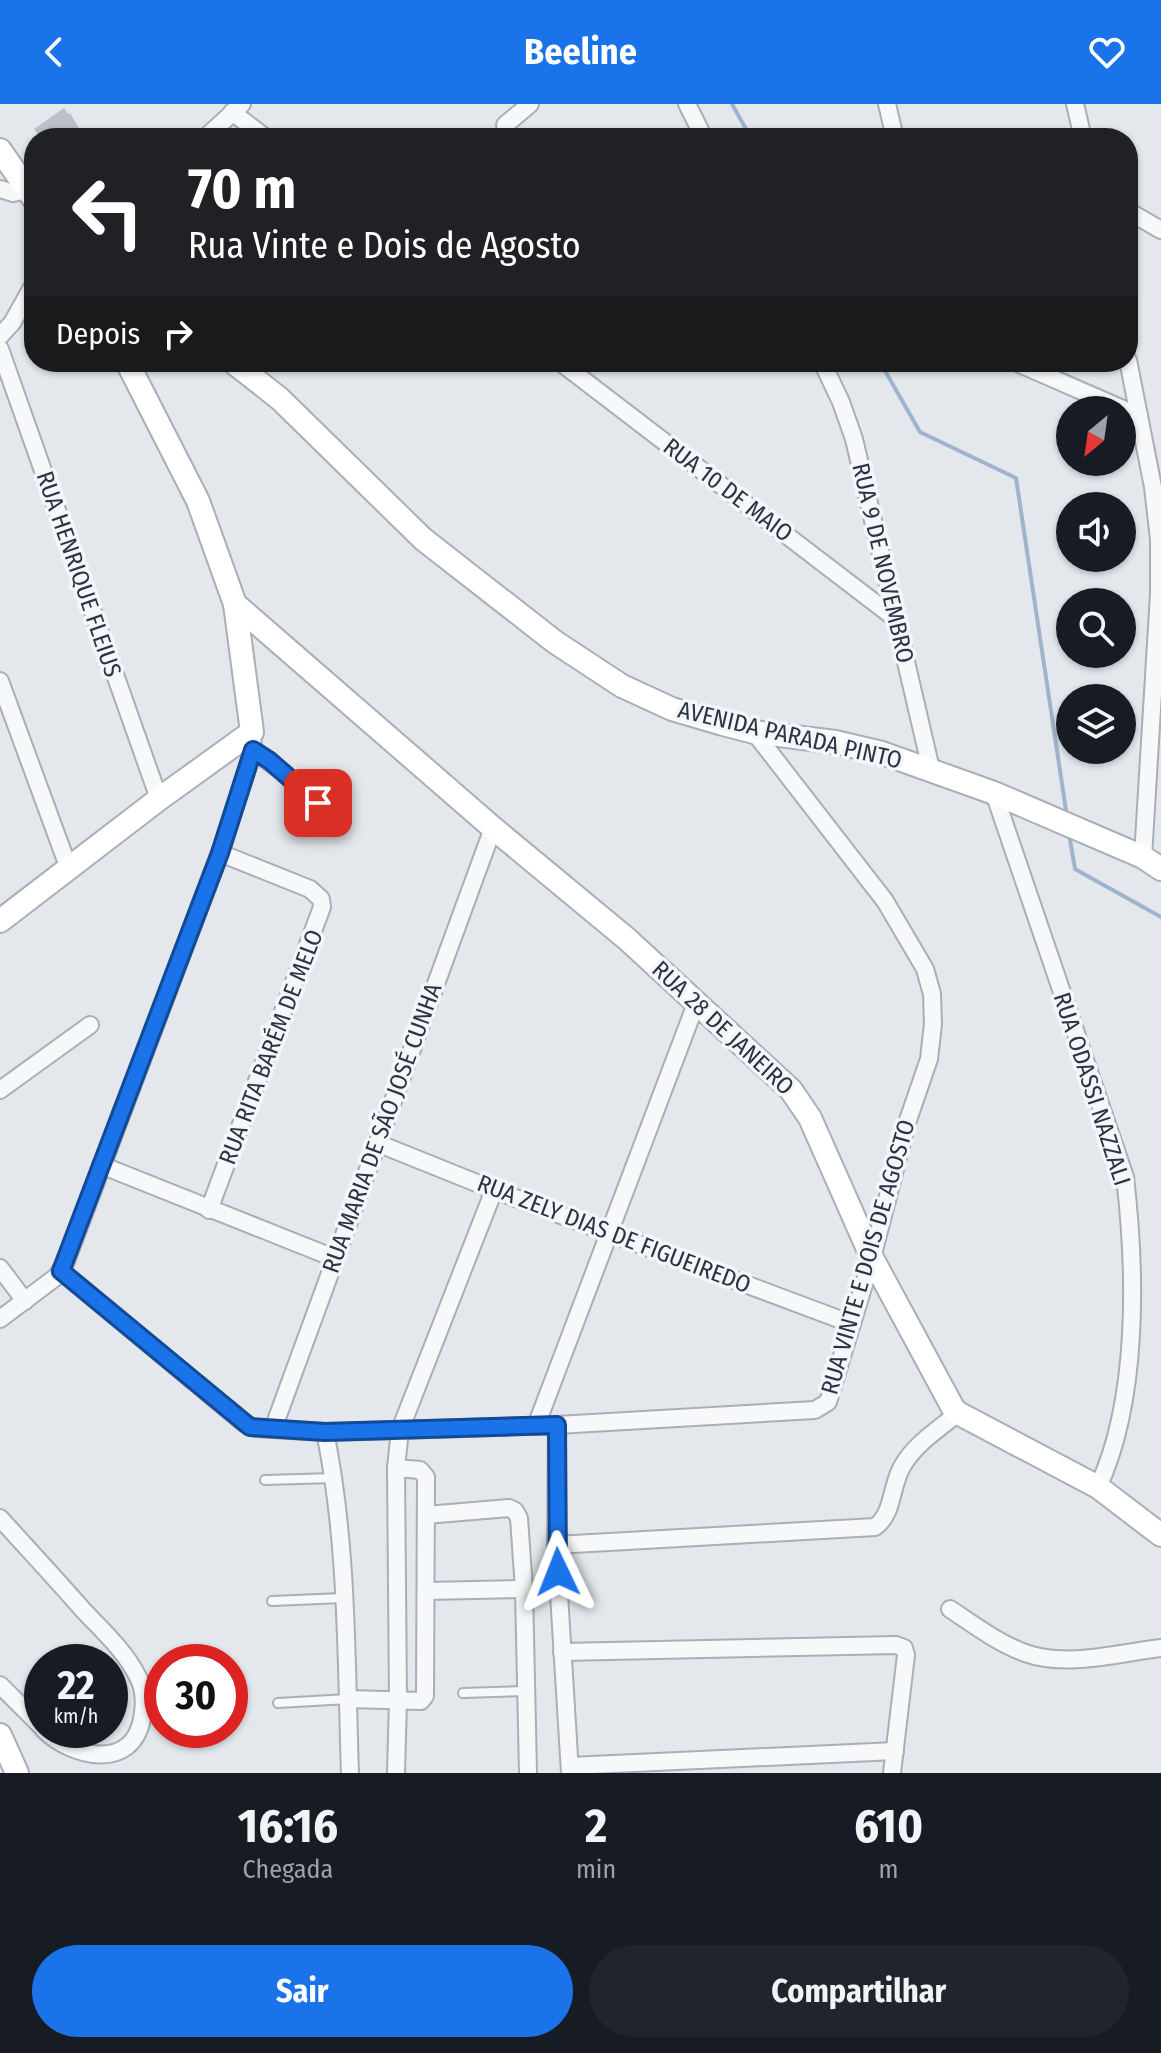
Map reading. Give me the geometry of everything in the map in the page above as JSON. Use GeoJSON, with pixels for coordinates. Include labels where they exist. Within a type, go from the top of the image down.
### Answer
{"type":"FeatureCollection","features":[{"type":"Feature","properties":{"kind":"street"},"geometry":{"type":"LineString","coordinates":[[505,125],[530,104]]}},
{"type":"Feature","properties":{"kind":"street"},"geometry":{"type":"LineString","coordinates":[[687,104],[696,128]]}},
{"type":"Feature","properties":{"kind":"street"},"geometry":{"type":"LineString","coordinates":[[887,104],[893,128]]}},
{"type":"Feature","properties":{"kind":"street"},"geometry":{"type":"LineString","coordinates":[[1075,104],[1081,128]]}},
{"type":"Feature","properties":{"kind":"street"},"geometry":{"type":"LineString","coordinates":[[216,128],[237,108],[256,128]]}},
{"type":"Feature","properties":{"kind":"street"},"geometry":{"type":"LineString","coordinates":[[0,150],[24,185]]}},
{"type":"Feature","properties":{"kind":"street"},"geometry":{"type":"LineString","coordinates":[[0,189],[24,194]]}},
{"type":"Feature","properties":{"kind":"street"},"geometry":{"type":"LineString","coordinates":[[1138,217],[1161,230]]}},
{"type":"Feature","properties":{"kind":"street"},"geometry":{"type":"LineString","coordinates":[[0,336],[8,330],[24,302]]}},
{"type":"Feature","properties":{"kind":"street","name":"RUA HENRIQUE FLEIUS"},"geometry":{"type":"LineString","coordinates":[[0,349],[159,799]]}},
{"type":"Feature","properties":{"kind":"street"},"geometry":{"type":"LineString","coordinates":[[0,1319],[61,1271],[220,853],[253,741],[235,604],[198,501],[132,372]]}},
{"type":"Feature","properties":{"kind":"street","name":"AVENIDA PARADA PINTO"},"geometry":{"type":"LineString","coordinates":[[246,372],[280,399],[423,539],[555,642],[622,686],[672,709],[754,732],[835,742],[931,769],[994,793],[1152,863]]}},
{"type":"Feature","properties":{"kind":"street","name":"RUA 10 DE MAIO"},"geometry":{"type":"LineString","coordinates":[[573,372],[896,619]]}},
{"type":"Feature","properties":{"kind":"street","name":"RUA 9 DE NOVEMBRO"},"geometry":{"type":"LineString","coordinates":[[827,372],[854,439],[931,769]]}},
{"type":"Feature","properties":{"kind":"street"},"geometry":{"type":"LineString","coordinates":[[1038,372],[1139,416]]}},
{"type":"Feature","properties":{"kind":"street"},"geometry":{"type":"LineString","coordinates":[[1130,372],[1159,539],[1152,863]]}},
{"type":"Feature","properties":{"kind":"street","name":"RUA 28 DE JANEIRO"},"geometry":{"type":"LineString","coordinates":[[235,604],[697,1001],[798,1097],[872,1258],[947,1401],[958,1413],[1098,1487],[1161,1535]]}},
{"type":"Feature","properties":{"kind":"street"},"geometry":{"type":"LineString","coordinates":[[0,681],[69,869]]}},
{"type":"Feature","properties":{"kind":"street","name":"RUA VINTE E DOIS DE AGOSTO"},"geometry":{"type":"LineString","coordinates":[[61,1271],[244,1423],[255,1428],[325,1432],[536,1426],[815,1410],[828,1402],[872,1258],[907,1123],[929,1059],[932,994],[925,969],[885,901],[754,732]]}},
{"type":"Feature","properties":{"kind":"street"},"geometry":{"type":"LineString","coordinates":[[0,921],[159,799],[253,741]]}},
{"type":"Feature","properties":{"kind":"street"},"geometry":{"type":"LineString","coordinates":[[253,741],[337,821]]}},
{"type":"Feature","properties":{"kind":"street","name":"RUA ODASSI NAZZALI"},"geometry":{"type":"LineString","coordinates":[[994,793],[1125,1177],[1130,1355],[1113,1450],[1098,1487]]}},
{"type":"Feature","properties":{"kind":"street","name":"RUA MARIA DE SÃO JOSÉ CUNHA"},"geometry":{"type":"LineString","coordinates":[[273,1429],[493,828]]}},
{"type":"Feature","properties":{"kind":"street","name":"RUA RITA BARÉM DE MELO"},"geometry":{"type":"LineString","coordinates":[[209,1210],[322,907],[321,899],[310,889],[220,853]]}},
{"type":"Feature","properties":{"kind":"street"},"geometry":{"type":"LineString","coordinates":[[536,1426],[697,1001]]}},
{"type":"Feature","properties":{"kind":"street"},"geometry":{"type":"LineString","coordinates":[[0,1090],[90,1025]]}},
{"type":"Feature","properties":{"kind":"street","name":"RUA ZELY DIAS DE FIGUEIREDO"},"geometry":{"type":"LineString","coordinates":[[377,1143],[852,1324]]}},
{"type":"Feature","properties":{"kind":"street"},"geometry":{"type":"LineString","coordinates":[[101,1165],[334,1258]]}},
{"type":"Feature","properties":{"kind":"street"},"geometry":{"type":"LineString","coordinates":[[396,1773],[396,1468],[400,1430],[494,1190]]}},
{"type":"Feature","properties":{"kind":"street"},"geometry":{"type":"LineString","coordinates":[[0,1268],[25,1301]]}},
{"type":"Feature","properties":{"kind":"street"},"geometry":{"type":"LineString","coordinates":[[556,1545],[875,1527],[885,1517],[896,1479],[909,1455],[958,1413]]}},
{"type":"Feature","properties":{"kind":"street"},"geometry":{"type":"LineString","coordinates":[[557,1425],[556,1545],[562,1652],[570,1770],[896,1765],[906,1655],[904,1648],[896,1645],[562,1652]]}},
{"type":"Feature","properties":{"kind":"street"},"geometry":{"type":"LineString","coordinates":[[325,1432],[334,1477],[343,1598],[350,1773]]}},
{"type":"Feature","properties":{"kind":"street"},"geometry":{"type":"LineString","coordinates":[[348,1699],[421,1701],[425,1696],[424,1472],[396,1468]]}},
{"type":"Feature","properties":{"kind":"street"},"geometry":{"type":"LineString","coordinates":[[426,1515],[509,1508],[519,1518],[524,1589],[528,1773]]}},
{"type":"Feature","properties":{"kind":"street"},"geometry":{"type":"LineString","coordinates":[[0,1518],[115,1644]]}},
{"type":"Feature","properties":{"kind":"street"},"geometry":{"type":"LineString","coordinates":[[426,1591],[524,1589]]}},
{"type":"Feature","properties":{"kind":"street"},"geometry":{"type":"LineString","coordinates":[[950,1609],[1000,1642],[1045,1658],[1069,1659],[1161,1648]]}},
{"type":"Feature","properties":{"kind":"street"},"geometry":{"type":"LineString","coordinates":[[128,1661],[139,1678],[144,1694],[141,1725],[135,1739],[128,1745]]}},
{"type":"Feature","properties":{"kind":"street"},"geometry":{"type":"LineString","coordinates":[[0,1685],[24,1710]]}},
{"type":"Feature","properties":{"kind":"street"},"geometry":{"type":"LineString","coordinates":[[0,1735],[17,1773]]}},
{"type":"Feature","properties":{"kind":"street"},"geometry":{"type":"LineString","coordinates":[[70,1748],[98,1756],[122,1748]]}},
{"type":"Feature","properties":{"kind":"lane"},"geometry":{"type":"LineString","coordinates":[[265,1480],[334,1477]]}},
{"type":"Feature","properties":{"kind":"lane"},"geometry":{"type":"LineString","coordinates":[[272,1601],[343,1598]]}},
{"type":"Feature","properties":{"kind":"lane"},"geometry":{"type":"LineString","coordinates":[[463,1693],[526,1691]]}},
{"type":"Feature","properties":{"kind":"lane"},"geometry":{"type":"LineString","coordinates":[[278,1703],[348,1699]]}},
{"type":"Feature","properties":{"kind":"building"},"geometry":{"type":"Polygon","coordinates":[[[64,108],[79,128],[35,128],[64,108]]]}},
{"type":"Feature","properties":{"kind":"waterway"},"geometry":{"type":"LineString","coordinates":[[732,104],[745,128]]}},
{"type":"Feature","properties":{"kind":"waterway"},"geometry":{"type":"LineString","coordinates":[[886,372],[920,432],[1016,478],[1067,817]]}},
{"type":"Feature","properties":{"kind":"waterway"},"geometry":{"type":"LineString","coordinates":[[1069,834],[1075,869],[1161,917]]}},
{"type":"Feature","properties":{"kind":"route"},"geometry":{"type":"LineString","coordinates":[[318,803],[253,750],[220,853],[61,1271],[250,1427],[325,1432],[557,1425],[558,1572]]}}]}
